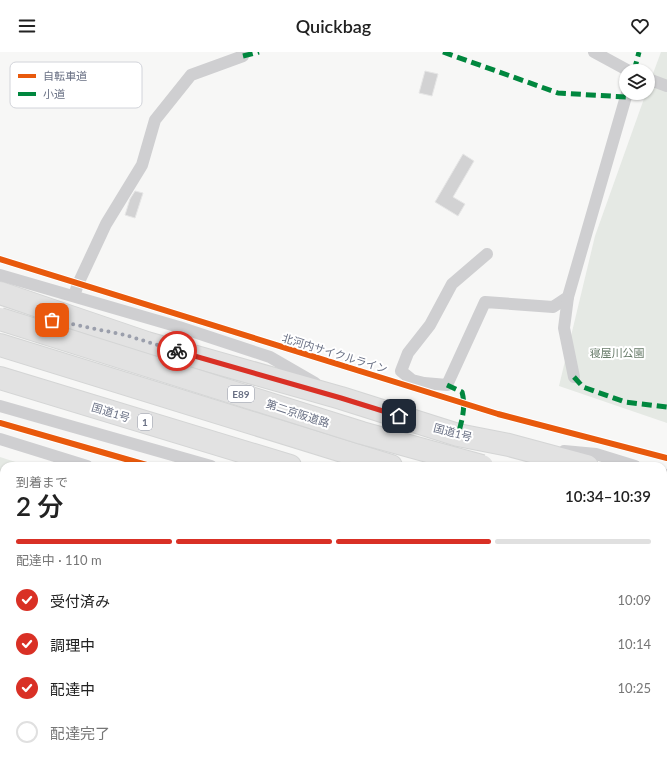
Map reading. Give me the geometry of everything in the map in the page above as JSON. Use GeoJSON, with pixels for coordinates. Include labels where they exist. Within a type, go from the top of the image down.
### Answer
{"type":"FeatureCollection","features":[{"type":"Feature","properties":{"kind":"highway","name":"国道1号"},"geometry":{"type":"LineString","coordinates":[[0,293],[125,335],[341,398],[458,435],[509,444],[573,462]]}},
{"type":"Feature","properties":{"kind":"highway"},"geometry":{"type":"LineString","coordinates":[[0,306],[37,317],[125,335]]}},
{"type":"Feature","properties":{"kind":"highway","name":"第二京阪道路"},"geometry":{"type":"LineString","coordinates":[[0,319],[362,433],[467,462]]}},
{"type":"Feature","properties":{"kind":"highway","name":"E89"},"geometry":{"type":"LineString","coordinates":[[0,345],[378,462]]}},
{"type":"Feature","properties":{"kind":"highway"},"geometry":{"type":"LineString","coordinates":[[0,372],[163,422],[242,452]]}},
{"type":"Feature","properties":{"kind":"highway","name":"国道1号"},"geometry":{"type":"LineString","coordinates":[[0,378],[276,462]]}},
{"type":"Feature","properties":{"kind":"street"},"geometry":{"type":"LineString","coordinates":[[74,296],[78,284],[106,224],[142,165],[155,120],[191,75],[243,56],[244,52]]}},
{"type":"Feature","properties":{"kind":"street"},"geometry":{"type":"LineString","coordinates":[[594,52],[619,66]]}},
{"type":"Feature","properties":{"kind":"street"},"geometry":{"type":"LineString","coordinates":[[655,82],[667,86]]}},
{"type":"Feature","properties":{"kind":"street"},"geometry":{"type":"LineString","coordinates":[[574,377],[564,328],[568,297],[625,100]]}},
{"type":"Feature","properties":{"kind":"street"},"geometry":{"type":"LineString","coordinates":[[487,254],[452,284],[430,325],[408,353],[401,371],[412,380],[424,383],[447,385],[485,302],[554,306],[568,297]]}},
{"type":"Feature","properties":{"kind":"street"},"geometry":{"type":"LineString","coordinates":[[0,275],[179,327],[270,357],[341,398]]}},
{"type":"Feature","properties":{"kind":"street"},"geometry":{"type":"LineString","coordinates":[[0,406],[197,462]]}},
{"type":"Feature","properties":{"kind":"street"},"geometry":{"type":"LineString","coordinates":[[446,462],[458,435]]}},
{"type":"Feature","properties":{"kind":"street"},"geometry":{"type":"LineString","coordinates":[[0,439],[74,462]]}},
{"type":"Feature","properties":{"kind":"street"},"geometry":{"type":"LineString","coordinates":[[509,444],[596,454],[622,462]]}},
{"type":"Feature","properties":{"kind":"green space","name":"寝屋川公園"},"geometry":{"type":"Polygon","coordinates":[[[661,52],[667,52],[667,423],[559,386],[595,236],[644,100],[655,100],[655,68],[661,52]]]}},
{"type":"Feature","properties":{"kind":"green space"},"geometry":{"type":"Polygon","coordinates":[[[0,457],[16,462],[0,462],[0,457]]]}},
{"type":"Feature","properties":{"kind":"building"},"geometry":{"type":"Polygon","coordinates":[[[425,71],[438,74],[432,96],[419,93],[425,71]]]}},
{"type":"Feature","properties":{"kind":"building"},"geometry":{"type":"Polygon","coordinates":[[[463,154],[474,161],[453,197],[465,204],[458,216],[435,202],[463,154]]]}},
{"type":"Feature","properties":{"kind":"building"},"geometry":{"type":"Polygon","coordinates":[[[135,191],[143,193],[135,218],[125,215],[130,199],[135,191]]]}},
{"type":"Feature","properties":{"kind":"marked path"},"geometry":{"type":"LineString","coordinates":[[243,56],[259,52]]}},
{"type":"Feature","properties":{"kind":"marked path"},"geometry":{"type":"LineString","coordinates":[[443,52],[558,93],[619,97]]}},
{"type":"Feature","properties":{"kind":"marked path"},"geometry":{"type":"LineString","coordinates":[[636,64],[639,52]]}},
{"type":"Feature","properties":{"kind":"marked path"},"geometry":{"type":"LineString","coordinates":[[574,377],[583,387],[625,402],[667,407]]}},
{"type":"Feature","properties":{"kind":"marked path"},"geometry":{"type":"LineString","coordinates":[[447,385],[462,392],[464,408],[458,435]]}},
{"type":"Feature","properties":{"kind":"cycle path","name":"北河内サイクルライン"},"geometry":{"type":"LineString","coordinates":[[0,259],[498,414],[667,458]]}},
{"type":"Feature","properties":{"kind":"cycle path"},"geometry":{"type":"LineString","coordinates":[[0,423],[136,462]]}},
{"type":"Feature","properties":{"kind":"way so far"},"geometry":{"type":"LineString","coordinates":[[52,320],[125,335],[177,351]]}},
{"type":"Feature","properties":{"kind":"route"},"geometry":{"type":"LineString","coordinates":[[177,351],[399,416]]}}]}
